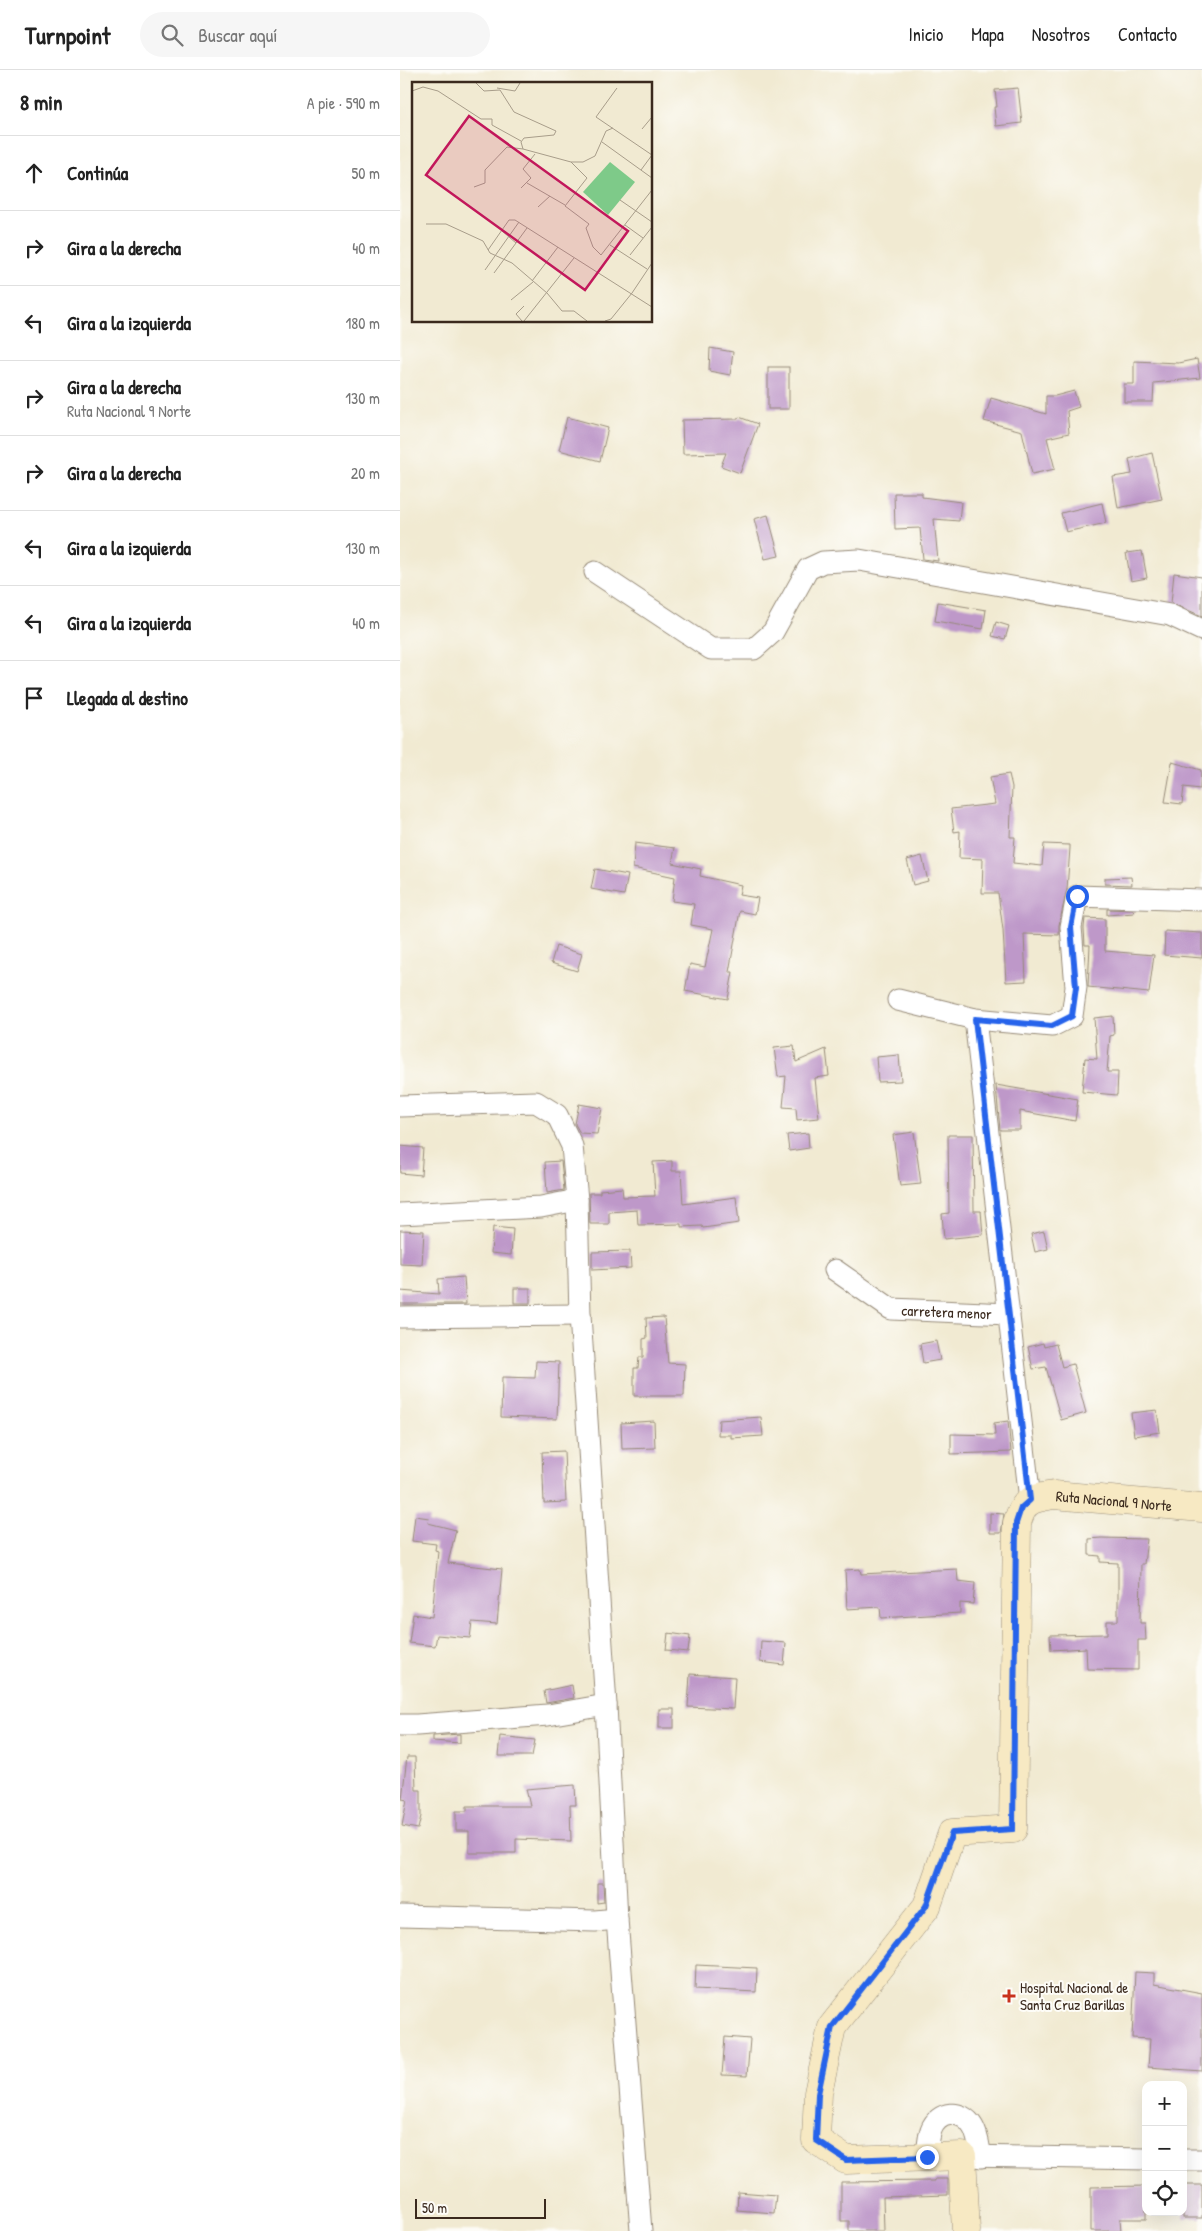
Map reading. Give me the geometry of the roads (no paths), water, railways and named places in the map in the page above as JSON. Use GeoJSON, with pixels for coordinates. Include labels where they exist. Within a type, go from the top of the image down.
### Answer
{"type":"FeatureCollection","features":[{"type":"Feature","properties":{"kind":"street"},"geometry":{"type":"LineString","coordinates":[[595,572],[711,649],[754,649],[773,632],[808,569],[823,562],[859,560],[1170,615],[1202,630]]}},
{"type":"Feature","properties":{"kind":"street"},"geometry":{"type":"LineString","coordinates":[[898,1000],[975,1019],[1052,1026],[1072,1016],[1076,987],[1071,927],[1077,896],[1202,900]]}},
{"type":"Feature","properties":{"kind":"street"},"geometry":{"type":"LineString","coordinates":[[975,1019],[1030,1500],[1021,1508],[1016,1523],[1013,1829],[952,1833],[926,1906],[832,2027],[818,2094],[816,2140],[846,2160],[927,2157],[1142,2159]]}},
{"type":"Feature","properties":{"kind":"street"},"geometry":{"type":"LineString","coordinates":[[400,1106],[536,1102],[557,1115],[572,1146],[577,1200],[580,1315],[606,1705],[617,1919],[641,2231]]}},
{"type":"Feature","properties":{"kind":"street"},"geometry":{"type":"LineString","coordinates":[[400,1214],[541,1207],[577,1200]]}},
{"type":"Feature","properties":{"kind":"street","name":"carretera menor"},"geometry":{"type":"LineString","coordinates":[[835,1270],[891,1309],[1009,1314]]}},
{"type":"Feature","properties":{"kind":"street"},"geometry":{"type":"LineString","coordinates":[[400,1317],[580,1315]]}},
{"type":"Feature","properties":{"kind":"street","name":"Ruta Nacional 9 Norte"},"geometry":{"type":"LineString","coordinates":[[1030,1500],[1054,1495],[1202,1508]]}},
{"type":"Feature","properties":{"kind":"street"},"geometry":{"type":"LineString","coordinates":[[400,1724],[417,1725],[548,1715],[606,1705]]}},
{"type":"Feature","properties":{"kind":"street"},"geometry":{"type":"LineString","coordinates":[[400,1916],[595,1921],[617,1919]]}},
{"type":"Feature","properties":{"kind":"street"},"geometry":{"type":"LineString","coordinates":[[927,2157],[932,2128],[943,2115],[951,2113],[960,2115],[973,2127],[966,2231]]}},
{"type":"Feature","properties":{"kind":"street"},"geometry":{"type":"LineString","coordinates":[[1187,2160],[1202,2160]]}},
{"type":"Feature","properties":{"kind":"place","name":"Hospital Nacional de Santa Cruz Barillas"},"geometry":{"type":"Point","coordinates":[1009,1996]}}]}
